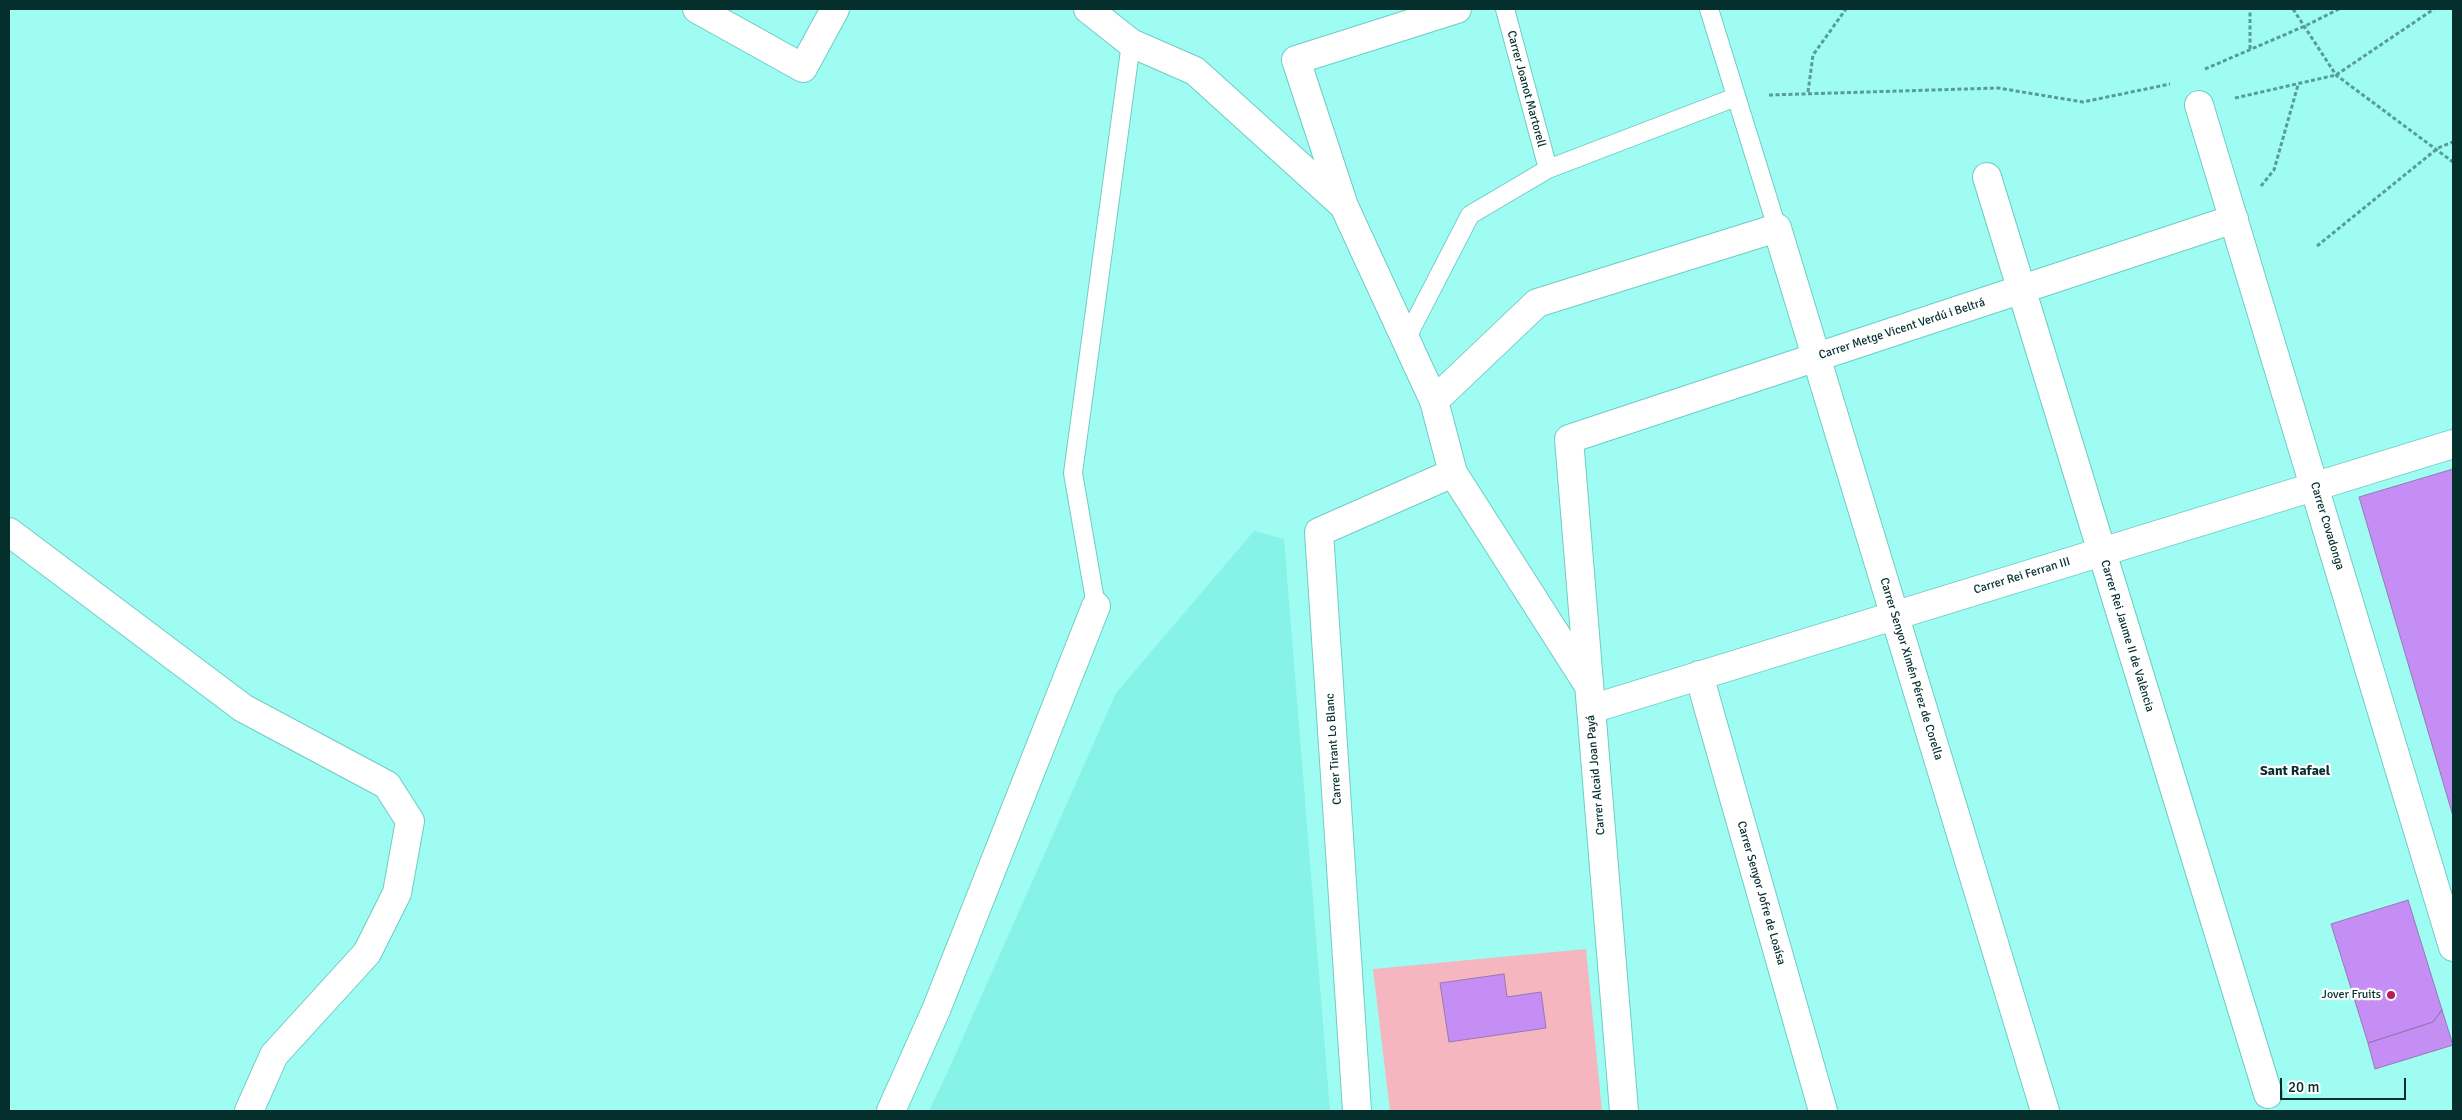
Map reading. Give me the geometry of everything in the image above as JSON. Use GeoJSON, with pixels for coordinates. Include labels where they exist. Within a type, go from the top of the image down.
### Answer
{"type":"FeatureCollection","features":[{"type":"Feature","properties":{"kind":"street"},"geometry":{"type":"LineString","coordinates":[[697,9],[803,68],[834,9]]}},
{"type":"Feature","properties":{"kind":"street"},"geometry":{"type":"LineString","coordinates":[[1088,9],[1132,43],[1195,71],[1344,206]]}},
{"type":"Feature","properties":{"kind":"street"},"geometry":{"type":"LineString","coordinates":[[1457,9],[1296,60],[1344,206],[1434,401],[1453,473],[1590,697]]}},
{"type":"Feature","properties":{"kind":"street","name":"Carrer Covadonga"},"geometry":{"type":"LineString","coordinates":[[2199,105],[2453,947]]}},
{"type":"Feature","properties":{"kind":"street","name":"Carrer Rei Jaume II de València"},"geometry":{"type":"LineString","coordinates":[[1987,177],[2268,1094]]}},
{"type":"Feature","properties":{"kind":"street","name":"Carrer Metge Vicent Verdú i Beltrá"},"geometry":{"type":"LineString","coordinates":[[1569,439],[2234,219]]}},
{"type":"Feature","properties":{"kind":"street"},"geometry":{"type":"LineString","coordinates":[[1434,401],[1536,304],[1777,228]]}},
{"type":"Feature","properties":{"kind":"street","name":"Carrer Senyor Ximén Pérez de Corella"},"geometry":{"type":"LineString","coordinates":[[1777,228],[2045,1111]]}},
{"type":"Feature","properties":{"kind":"street","name":"Carrer Alcaid Joan Payá"},"geometry":{"type":"LineString","coordinates":[[1569,439],[1624,1111]]}},
{"type":"Feature","properties":{"kind":"street","name":"Carrer Rei Ferran III"},"geometry":{"type":"LineString","coordinates":[[1590,697],[1699,676],[2453,444]]}},
{"type":"Feature","properties":{"kind":"street","name":"Carrer Tirant Lo Blanc"},"geometry":{"type":"LineString","coordinates":[[1357,1111],[1319,532],[1453,473]]}},
{"type":"Feature","properties":{"kind":"street"},"geometry":{"type":"LineString","coordinates":[[9,532],[244,708],[387,784],[410,821],[397,893],[368,953],[274,1055],[249,1111]]}},
{"type":"Feature","properties":{"kind":"street"},"geometry":{"type":"LineString","coordinates":[[892,1111],[936,1010],[1096,606]]}},
{"type":"Feature","properties":{"kind":"street","name":"Carrer Senyor Jofre de Loaísa"},"geometry":{"type":"LineString","coordinates":[[1699,676],[1823,1111]]}},
{"type":"Feature","properties":{"kind":"lane","name":"Carrer Joanot Martorell"},"geometry":{"type":"LineString","coordinates":[[1505,9],[1548,169]]}},
{"type":"Feature","properties":{"kind":"lane"},"geometry":{"type":"LineString","coordinates":[[1709,9],[1777,228]]}},
{"type":"Feature","properties":{"kind":"lane"},"geometry":{"type":"LineString","coordinates":[[1096,606],[1073,472],[1132,43]]}},
{"type":"Feature","properties":{"kind":"lane"},"geometry":{"type":"LineString","coordinates":[[1406,339],[1470,215],[1548,169],[1736,97]]}},
{"type":"Feature","properties":{"kind":"path"},"geometry":{"type":"LineString","coordinates":[[1808,92],[1813,54],[1846,9]]}},
{"type":"Feature","properties":{"kind":"path"},"geometry":{"type":"LineString","coordinates":[[2250,9],[2250,49]]}},
{"type":"Feature","properties":{"kind":"path"},"geometry":{"type":"LineString","coordinates":[[2293,9],[2336,75],[2438,148],[2453,162]]}},
{"type":"Feature","properties":{"kind":"path"},"geometry":{"type":"LineString","coordinates":[[1736,97],[1808,92],[1998,88],[2083,102],[2178,82],[2339,9]]}},
{"type":"Feature","properties":{"kind":"path"},"geometry":{"type":"LineString","coordinates":[[2178,82],[2199,105],[2336,75],[2434,9]]}},
{"type":"Feature","properties":{"kind":"path"},"geometry":{"type":"LineString","coordinates":[[2234,219],[2274,170],[2298,84]]}},
{"type":"Feature","properties":{"kind":"path"},"geometry":{"type":"LineString","coordinates":[[2317,246],[2438,148],[2453,142]]}},
{"type":"Feature","properties":{"kind":"shaded area"},"geometry":{"type":"Polygon","coordinates":[[[1254,531],[1284,539],[1330,1111],[929,1111],[1116,693],[1254,531]]]}},
{"type":"Feature","properties":{"kind":"shaded area"},"geometry":{"type":"Polygon","coordinates":[[[1586,949],[1602,1111],[1390,1111],[1373,969],[1586,949]]]}},
{"type":"Feature","properties":{"kind":"building"},"geometry":{"type":"Polygon","coordinates":[[[2453,469],[2453,816],[2359,497],[2453,469]]]}},
{"type":"Feature","properties":{"kind":"building"},"geometry":{"type":"Polygon","coordinates":[[[2408,900],[2442,1010],[2433,1022],[2368,1043],[2331,924],[2408,900]]]}},
{"type":"Feature","properties":{"kind":"building"},"geometry":{"type":"Polygon","coordinates":[[[1504,974],[1507,997],[1541,992],[1546,1028],[1449,1042],[1440,983],[1504,974]]]}},
{"type":"Feature","properties":{"kind":"building"},"geometry":{"type":"Polygon","coordinates":[[[2442,1010],[2453,1045],[2375,1069],[2368,1043],[2433,1022],[2442,1010]]]}},
{"type":"Feature","properties":{"kind":"place","name":"Jover Fruits"},"geometry":{"type":"Point","coordinates":[2391,995]}},
{"type":"Feature","properties":{"kind":"district","name":"Sant Rafael"},"geometry":{"type":"Point","coordinates":[2295,771]}}]}
